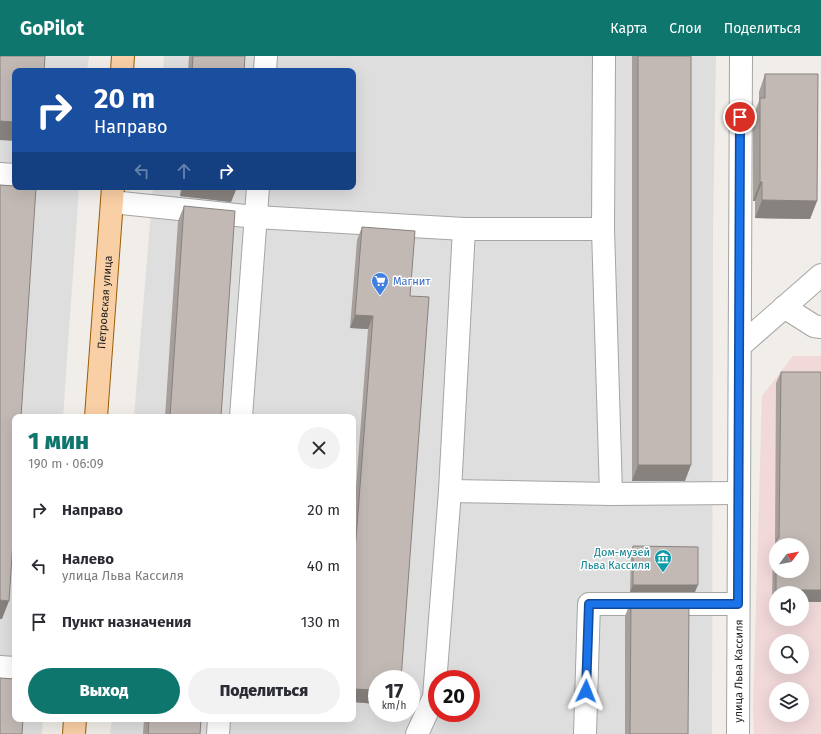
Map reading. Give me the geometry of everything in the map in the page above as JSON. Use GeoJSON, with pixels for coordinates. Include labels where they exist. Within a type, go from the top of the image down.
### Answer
{"type":"FeatureCollection","features":[{"type":"Feature","properties":{"kind":"main road"},"geometry":{"type":"LineString","coordinates":[[122,68],[123,56]]}},
{"type":"Feature","properties":{"kind":"main road","name":"Петровская улица"},"geometry":{"type":"LineString","coordinates":[[96,414],[112,195]]}},
{"type":"Feature","properties":{"kind":"main road"},"geometry":{"type":"LineString","coordinates":[[74,734],[75,722]]}},
{"type":"Feature","properties":{"kind":"street"},"geometry":{"type":"LineString","coordinates":[[265,68],[266,56]]}},
{"type":"Feature","properties":{"kind":"street"},"geometry":{"type":"LineString","coordinates":[[604,56],[604,229],[611,494]]}},
{"type":"Feature","properties":{"kind":"street","name":"улица Льва Кассиля"},"geometry":{"type":"LineString","coordinates":[[738,734],[741,56]]}},
{"type":"Feature","properties":{"kind":"street"},"geometry":{"type":"LineString","coordinates":[[0,174],[12,176]]}},
{"type":"Feature","properties":{"kind":"street"},"geometry":{"type":"LineString","coordinates":[[242,414],[258,190]]}},
{"type":"Feature","properties":{"kind":"street"},"geometry":{"type":"LineString","coordinates":[[112,195],[256,217],[464,229],[604,229]]}},
{"type":"Feature","properties":{"kind":"street"},"geometry":{"type":"LineString","coordinates":[[417,734],[434,697],[450,492],[464,229]]}},
{"type":"Feature","properties":{"kind":"street"},"geometry":{"type":"LineString","coordinates":[[740,346],[821,275]]}},
{"type":"Feature","properties":{"kind":"street"},"geometry":{"type":"LineString","coordinates":[[784,307],[814,326],[821,328]]}},
{"type":"Feature","properties":{"kind":"street"},"geometry":{"type":"LineString","coordinates":[[450,492],[611,494],[739,493]]}},
{"type":"Feature","properties":{"kind":"street"},"geometry":{"type":"LineString","coordinates":[[585,734],[589,604],[738,604]]}},
{"type":"Feature","properties":{"kind":"street"},"geometry":{"type":"LineString","coordinates":[[0,667],[12,668]]}},
{"type":"Feature","properties":{"kind":"street"},"geometry":{"type":"LineString","coordinates":[[218,734],[219,722]]}},
{"type":"Feature","properties":{"kind":"shaded area"},"geometry":{"type":"Polygon","coordinates":[[[0,56],[89,56],[87,68],[12,68],[12,190],[79,190],[63,414],[12,414],[12,722],[43,722],[42,734],[0,734],[0,56]]]}},
{"type":"Feature","properties":{"kind":"shaded area"},"geometry":{"type":"Polygon","coordinates":[[[164,56],[716,56],[713,227],[712,734],[110,734],[112,722],[356,722],[356,414],[134,414],[153,190],[356,190],[356,68],[163,68],[164,56]]]}},
{"type":"Feature","properties":{"kind":"shaded area"},"geometry":{"type":"Polygon","coordinates":[[[793,356],[821,356],[821,734],[754,734],[753,709],[762,396],[793,356]]]}},
{"type":"Feature","properties":{"kind":"building"},"geometry":{"type":"Polygon","coordinates":[[[0,56],[45,56],[44,68],[12,68],[12,122],[0,121],[0,56]]]}},
{"type":"Feature","properties":{"kind":"building"},"geometry":{"type":"Polygon","coordinates":[[[193,56],[245,56],[244,68],[192,68],[193,56]]]}},
{"type":"Feature","properties":{"kind":"building"},"geometry":{"type":"Polygon","coordinates":[[[638,56],[691,56],[691,465],[638,465],[638,56]]]}},
{"type":"Feature","properties":{"kind":"building"},"geometry":{"type":"Polygon","coordinates":[[[765,74],[818,74],[817,201],[762,200],[762,182],[760,182],[760,98],[765,98],[765,74]]]}},
{"type":"Feature","properties":{"kind":"building"},"geometry":{"type":"Polygon","coordinates":[[[0,185],[12,186],[12,190],[36,190],[21,414],[12,414],[12,556],[9,601],[0,600],[0,185]]]}},
{"type":"Feature","properties":{"kind":"building"},"geometry":{"type":"Polygon","coordinates":[[[184,206],[235,211],[221,414],[170,414],[184,206]]]}},
{"type":"Feature","properties":{"kind":"building"},"geometry":{"type":"Polygon","coordinates":[[[362,227],[415,231],[410,296],[429,297],[402,670],[368,670],[368,690],[356,689],[356,539],[373,316],[355,315],[362,227]]]}},
{"type":"Feature","properties":{"kind":"building"},"geometry":{"type":"Polygon","coordinates":[[[781,372],[821,372],[821,590],[809,590],[809,586],[776,586],[776,578],[809,578],[809,538],[779,538],[781,372]]]}},
{"type":"Feature","properties":{"kind":"building","name":"Дом-музей Льва Кассиля"},"geometry":{"type":"Polygon","coordinates":[[[633,546],[698,547],[698,585],[633,585],[633,546]]]}},
{"type":"Feature","properties":{"kind":"building"},"geometry":{"type":"Polygon","coordinates":[[[631,601],[689,601],[688,734],[630,734],[631,601]]]}},
{"type":"Feature","properties":{"kind":"building"},"geometry":{"type":"Polygon","coordinates":[[[0,678],[12,679],[12,722],[23,722],[22,734],[0,734],[0,678]]]}},
{"type":"Feature","properties":{"kind":"building"},"geometry":{"type":"Polygon","coordinates":[[[149,722],[201,722],[200,734],[148,734],[149,722]]]}},
{"type":"Feature","properties":{"kind":"place","name":"Магнит"},"geometry":{"type":"Point","coordinates":[380,296]}},
{"type":"Feature","properties":{"kind":"place","name":"Дом-музей Льва Кассиля"},"geometry":{"type":"Point","coordinates":[663,573]}},
{"type":"Feature","properties":{"kind":"route"},"geometry":{"type":"LineString","coordinates":[[586,691],[589,604],[738,604],[740,117]]}}]}
